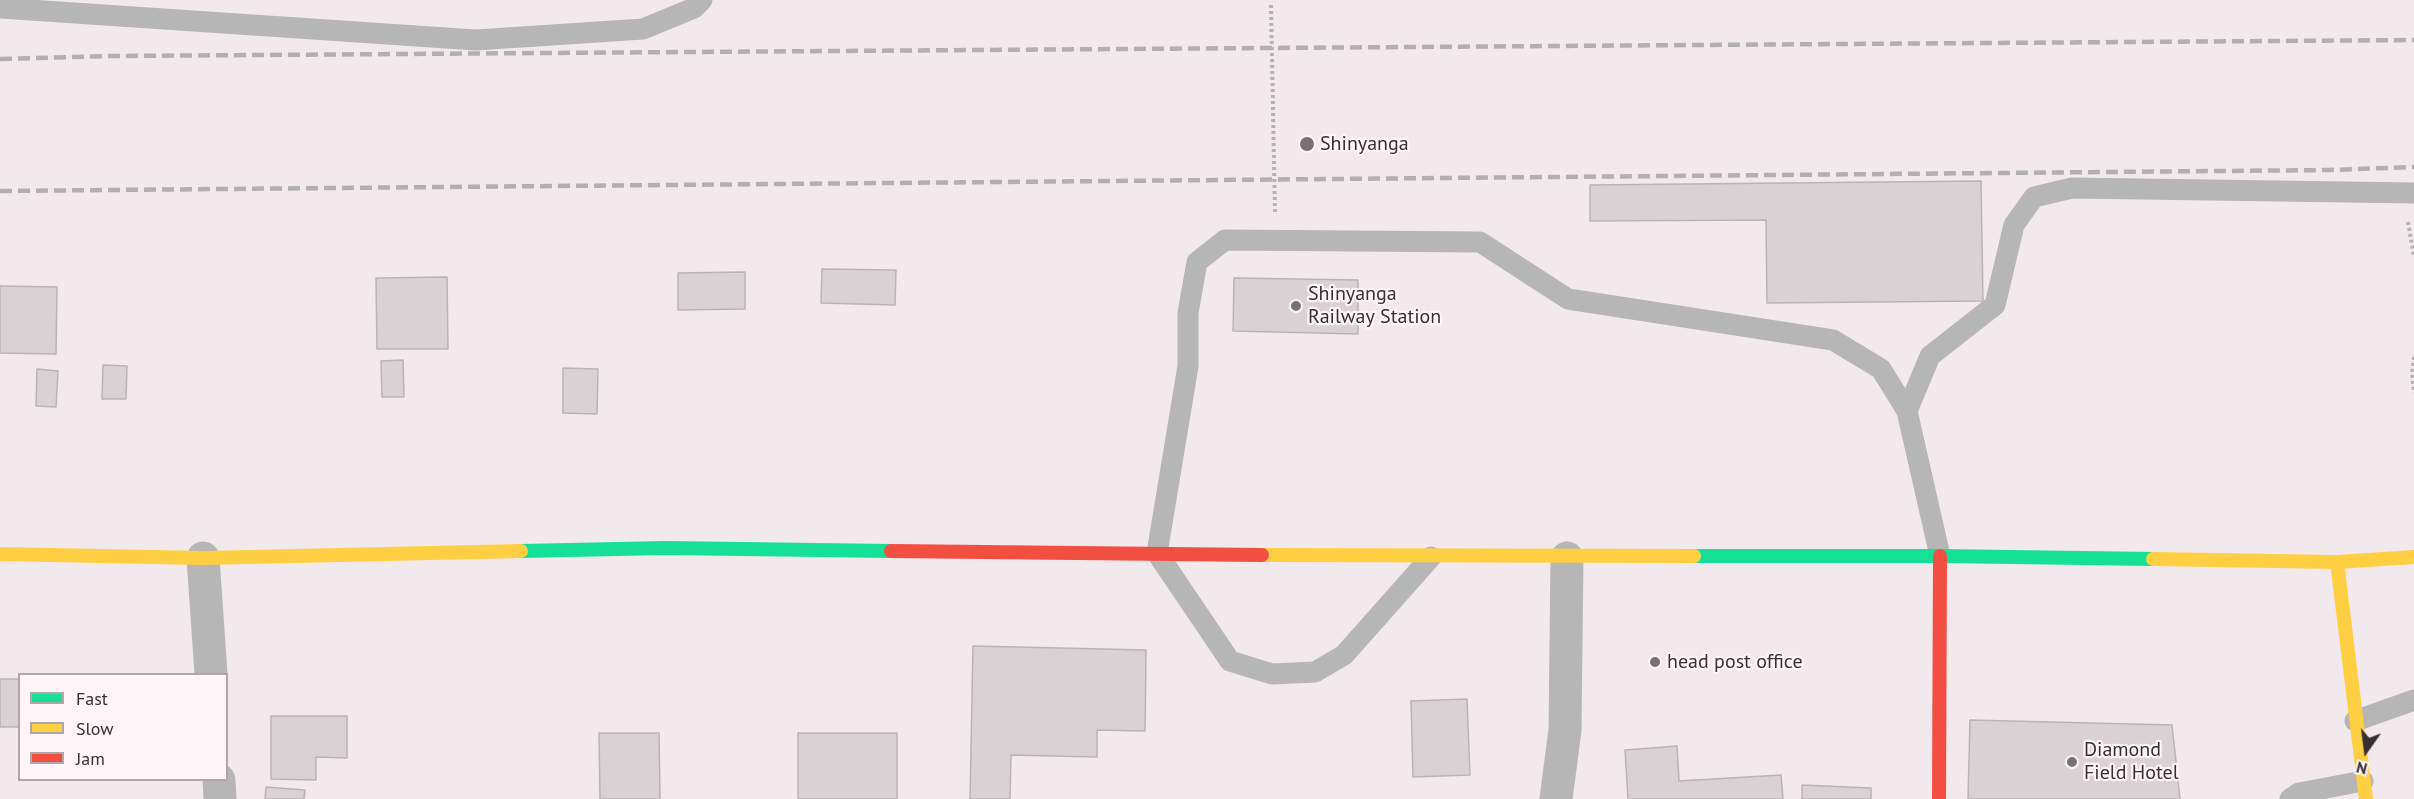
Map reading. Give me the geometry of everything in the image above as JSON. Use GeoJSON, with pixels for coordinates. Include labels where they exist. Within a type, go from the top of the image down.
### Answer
{"type":"FeatureCollection","features":[{"type":"Feature","properties":{"kind":"main road"},"geometry":{"type":"LineString","coordinates":[[0,554],[203,558],[666,548],[1567,558],[1940,556],[2337,562],[2414,557]]}},
{"type":"Feature","properties":{"kind":"main road"},"geometry":{"type":"LineString","coordinates":[[1939,799],[1940,556]]}},
{"type":"Feature","properties":{"kind":"main road"},"geometry":{"type":"LineString","coordinates":[[2337,562],[2365,790]]}},
{"type":"Feature","properties":{"kind":"street"},"geometry":{"type":"LineString","coordinates":[[203,558],[211,673]]}},
{"type":"Feature","properties":{"kind":"street"},"geometry":{"type":"LineString","coordinates":[[1556,799],[1565,730],[1567,558]]}},
{"type":"Feature","properties":{"kind":"street"},"geometry":{"type":"LineString","coordinates":[[219,781],[220,799]]}},
{"type":"Feature","properties":{"kind":"lane"},"geometry":{"type":"LineString","coordinates":[[0,8],[476,40],[643,29],[694,8],[702,0]]}},
{"type":"Feature","properties":{"kind":"lane"},"geometry":{"type":"LineString","coordinates":[[1906,411],[1930,356],[1995,305],[2014,225],[2034,197],[2072,188],[2409,193]]}},
{"type":"Feature","properties":{"kind":"lane"},"geometry":{"type":"LineString","coordinates":[[1431,557],[1344,655],[1315,672],[1272,674],[1230,661],[1157,553],[1188,366],[1188,312],[1197,262],[1225,240],[1480,242],[1568,299],[1833,340],[1881,369],[1906,411],[1940,556]]}},
{"type":"Feature","properties":{"kind":"lane"},"geometry":{"type":"LineString","coordinates":[[2355,721],[2414,700]]}},
{"type":"Feature","properties":{"kind":"lane"},"geometry":{"type":"LineString","coordinates":[[2290,799],[2299,793],[2365,790]]}},
{"type":"Feature","properties":{"kind":"path"},"geometry":{"type":"LineString","coordinates":[[1271,5],[1275,213]]}},
{"type":"Feature","properties":{"kind":"path"},"geometry":{"type":"LineString","coordinates":[[2409,193],[2414,256]]}},
{"type":"Feature","properties":{"kind":"path"},"geometry":{"type":"LineString","coordinates":[[2414,357],[2412,372],[2414,393]]}},
{"type":"Feature","properties":{"kind":"building"},"geometry":{"type":"Polygon","coordinates":[[[1981,181],[1983,301],[1767,303],[1766,220],[1590,221],[1590,185],[1981,181]]]}},
{"type":"Feature","properties":{"kind":"building"},"geometry":{"type":"Polygon","coordinates":[[[822,269],[896,270],[895,305],[821,303],[822,269]]]}},
{"type":"Feature","properties":{"kind":"building"},"geometry":{"type":"Polygon","coordinates":[[[745,272],[745,309],[678,310],[678,273],[745,272]]]}},
{"type":"Feature","properties":{"kind":"building"},"geometry":{"type":"Polygon","coordinates":[[[447,277],[448,349],[377,349],[376,278],[447,277]]]}},
{"type":"Feature","properties":{"kind":"building","name":"Shinyanga Railway Station"},"geometry":{"type":"Polygon","coordinates":[[[1234,278],[1358,280],[1358,334],[1233,331],[1234,278]]]}},
{"type":"Feature","properties":{"kind":"building"},"geometry":{"type":"Polygon","coordinates":[[[0,286],[57,287],[56,354],[0,353],[0,286]]]}},
{"type":"Feature","properties":{"kind":"building"},"geometry":{"type":"Polygon","coordinates":[[[403,360],[404,397],[382,397],[381,361],[403,360]]]}},
{"type":"Feature","properties":{"kind":"building"},"geometry":{"type":"Polygon","coordinates":[[[103,365],[127,366],[126,399],[102,399],[103,365]]]}},
{"type":"Feature","properties":{"kind":"building"},"geometry":{"type":"Polygon","coordinates":[[[563,368],[598,369],[597,414],[563,413],[563,368]]]}},
{"type":"Feature","properties":{"kind":"building"},"geometry":{"type":"Polygon","coordinates":[[[37,369],[58,371],[56,407],[36,406],[37,369]]]}},
{"type":"Feature","properties":{"kind":"building"},"geometry":{"type":"Polygon","coordinates":[[[973,646],[1146,650],[1145,731],[1097,730],[1097,757],[1011,755],[1010,799],[970,799],[973,646]]]}},
{"type":"Feature","properties":{"kind":"building"},"geometry":{"type":"Polygon","coordinates":[[[0,679],[18,679],[18,727],[0,727],[0,679]]]}},
{"type":"Feature","properties":{"kind":"building"},"geometry":{"type":"Polygon","coordinates":[[[1467,699],[1470,775],[1413,777],[1411,701],[1467,699]]]}},
{"type":"Feature","properties":{"kind":"building"},"geometry":{"type":"Polygon","coordinates":[[[271,716],[347,716],[347,758],[316,757],[316,780],[271,779],[271,716]]]}},
{"type":"Feature","properties":{"kind":"building","name":"Diamond Field Hotel"},"geometry":{"type":"Polygon","coordinates":[[[1970,720],[2172,725],[2180,799],[1968,799],[1970,720]]]}},
{"type":"Feature","properties":{"kind":"building"},"geometry":{"type":"Polygon","coordinates":[[[599,733],[659,733],[660,799],[600,799],[599,733]]]}},
{"type":"Feature","properties":{"kind":"building"},"geometry":{"type":"Polygon","coordinates":[[[798,733],[897,733],[897,799],[798,799],[798,733]]]}},
{"type":"Feature","properties":{"kind":"building"},"geometry":{"type":"Polygon","coordinates":[[[1677,746],[1679,781],[1781,775],[1783,799],[1628,799],[1625,750],[1677,746]]]}},
{"type":"Feature","properties":{"kind":"building"},"geometry":{"type":"Polygon","coordinates":[[[1802,785],[1871,788],[1871,799],[1802,799],[1802,785]]]}},
{"type":"Feature","properties":{"kind":"building"},"geometry":{"type":"Polygon","coordinates":[[[266,787],[305,790],[304,799],[265,799],[266,787]]]}},
{"type":"Feature","properties":{"kind":"railway"},"geometry":{"type":"LineString","coordinates":[[0,59],[112,56],[2414,40]]}},
{"type":"Feature","properties":{"kind":"railway"},"geometry":{"type":"LineString","coordinates":[[0,191],[2330,170],[2414,167]]}},
{"type":"Feature","properties":{"kind":"traffic: fast"},"geometry":{"type":"LineString","coordinates":[[521,551],[666,548],[891,551]]}},
{"type":"Feature","properties":{"kind":"traffic: fast"},"geometry":{"type":"LineString","coordinates":[[1694,556],[2153,559]]}},
{"type":"Feature","properties":{"kind":"traffic: slow"},"geometry":{"type":"LineString","coordinates":[[0,554],[203,558],[521,551]]}},
{"type":"Feature","properties":{"kind":"traffic: slow"},"geometry":{"type":"LineString","coordinates":[[1262,555],[1694,556]]}},
{"type":"Feature","properties":{"kind":"traffic: slow"},"geometry":{"type":"LineString","coordinates":[[2153,559],[2337,562],[2414,557]]}},
{"type":"Feature","properties":{"kind":"traffic: slow"},"geometry":{"type":"LineString","coordinates":[[2337,562],[2366,799]]}},
{"type":"Feature","properties":{"kind":"traffic: jam"},"geometry":{"type":"LineString","coordinates":[[891,551],[1262,555]]}},
{"type":"Feature","properties":{"kind":"traffic: jam"},"geometry":{"type":"LineString","coordinates":[[1939,799],[1940,556]]}},
{"type":"Feature","properties":{"kind":"place","name":"Shinyanga"},"geometry":{"type":"Point","coordinates":[1307,144]}},
{"type":"Feature","properties":{"kind":"place","name":"Shinyanga Railway Station"},"geometry":{"type":"Point","coordinates":[1296,306]}},
{"type":"Feature","properties":{"kind":"place","name":"head post office"},"geometry":{"type":"Point","coordinates":[1655,662]}},
{"type":"Feature","properties":{"kind":"place","name":"Diamond Field Hotel"},"geometry":{"type":"Point","coordinates":[2072,762]}}]}
